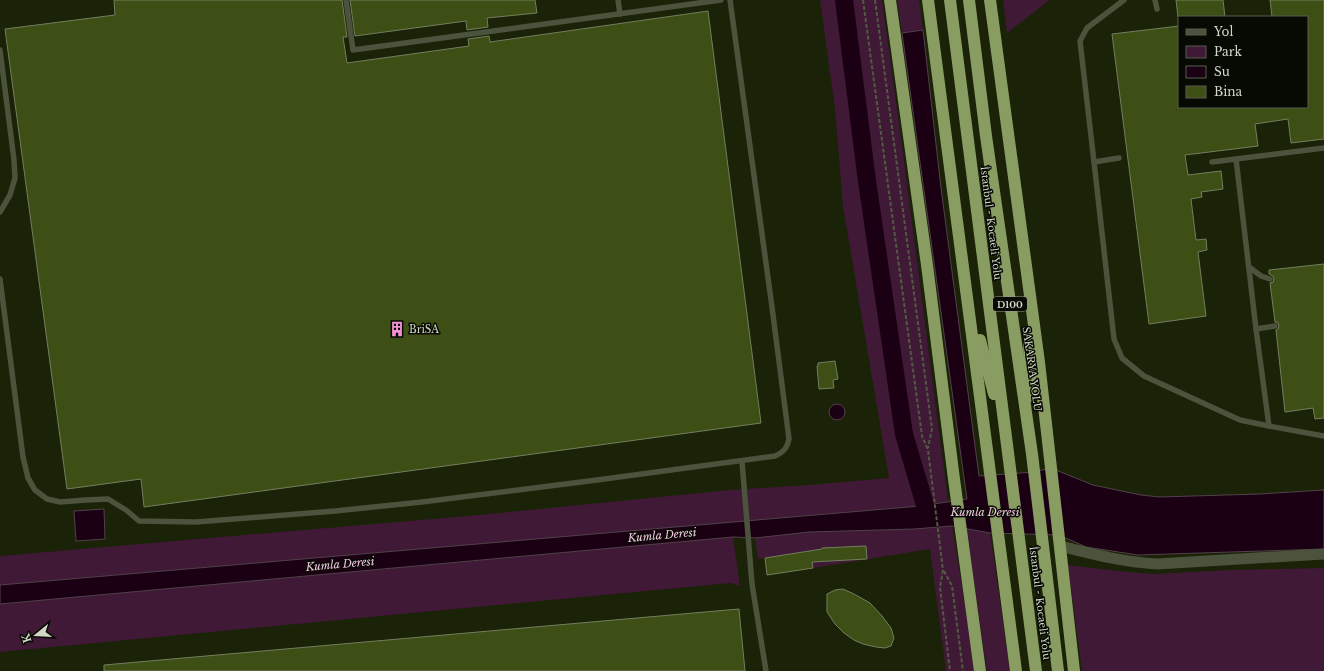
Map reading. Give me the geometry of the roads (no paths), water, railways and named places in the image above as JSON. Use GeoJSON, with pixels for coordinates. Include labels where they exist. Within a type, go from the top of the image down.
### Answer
{"type":"FeatureCollection","features":[{"type":"Feature","properties":{"kind":"highway"},"geometry":{"type":"LineString","coordinates":[[890,0],[927,265],[980,671]]}},
{"type":"Feature","properties":{"kind":"highway","name":"İstanbul - Kocaeli Yolu"},"geometry":{"type":"LineString","coordinates":[[950,0],[1036,671]]}},
{"type":"Feature","properties":{"kind":"highway","name":"SAKARYA YOLU"},"geometry":{"type":"LineString","coordinates":[[969,0],[986,136],[1032,454],[1058,671]]}},
{"type":"Feature","properties":{"kind":"highway"},"geometry":{"type":"LineString","coordinates":[[930,1],[953,193],[968,297],[1016,671]]}},
{"type":"Feature","properties":{"kind":"highway"},"geometry":{"type":"LineString","coordinates":[[990,1],[1039,362],[1074,671]]}},
{"type":"Feature","properties":{"kind":"highway"},"geometry":{"type":"LineString","coordinates":[[1027,281],[1032,454]]}},
{"type":"Feature","properties":{"kind":"highway"},"geometry":{"type":"LineString","coordinates":[[968,297],[1006,440]]}},
{"type":"Feature","properties":{"kind":"street"},"geometry":{"type":"LineString","coordinates":[[1059,541],[1116,560],[1157,564],[1324,554]]}},
{"type":"Feature","properties":{"kind":"lane"},"geometry":{"type":"LineString","coordinates":[[346,0],[353,50],[720,0]]}},
{"type":"Feature","properties":{"kind":"lane"},"geometry":{"type":"LineString","coordinates":[[618,0],[620,14]]}},
{"type":"Feature","properties":{"kind":"lane"},"geometry":{"type":"LineString","coordinates":[[0,279],[23,457],[28,478],[35,490],[47,499],[60,502],[108,499],[126,510],[139,521],[196,522],[335,511],[422,502],[775,456],[783,452],[788,446],[789,439],[730,0]]}},
{"type":"Feature","properties":{"kind":"lane"},"geometry":{"type":"LineString","coordinates":[[1124,0],[1087,28],[1080,41],[1114,339],[1122,358],[1144,376],[1240,420],[1324,436]]}},
{"type":"Feature","properties":{"kind":"lane"},"geometry":{"type":"LineString","coordinates":[[1155,0],[1157,9]]}},
{"type":"Feature","properties":{"kind":"lane"},"geometry":{"type":"LineString","coordinates":[[0,50],[15,178],[10,195],[0,212]]}},
{"type":"Feature","properties":{"kind":"lane"},"geometry":{"type":"LineString","coordinates":[[1212,162],[1324,148]]}},
{"type":"Feature","properties":{"kind":"lane"},"geometry":{"type":"LineString","coordinates":[[1094,162],[1119,158]]}},
{"type":"Feature","properties":{"kind":"lane"},"geometry":{"type":"LineString","coordinates":[[1236,159],[1268,426]]}},
{"type":"Feature","properties":{"kind":"lane"},"geometry":{"type":"LineString","coordinates":[[1249,267],[1261,276],[1270,279]]}},
{"type":"Feature","properties":{"kind":"lane"},"geometry":{"type":"LineString","coordinates":[[1256,329],[1275,326]]}},
{"type":"Feature","properties":{"kind":"lane"},"geometry":{"type":"LineString","coordinates":[[742,461],[752,584],[766,671]]}},
{"type":"Feature","properties":{"kind":"water","name":"Kumla Deresi"},"geometry":{"type":"Polygon","coordinates":[[[923,30],[941,188],[979,476],[1034,472],[1051,468],[1093,485],[1141,495],[1160,497],[1259,494],[1324,490],[1324,549],[1138,555],[1086,547],[1059,535],[990,533],[952,526],[914,529],[809,532],[755,538],[733,537],[0,604],[0,585],[920,506],[967,499],[902,33],[923,30]]]}},
{"type":"Feature","properties":{"kind":"water"},"geometry":{"type":"Polygon","coordinates":[[[834,404],[840,404],[845,409],[843,418],[840,420],[834,420],[829,415],[829,409],[834,404]]]}},
{"type":"Feature","properties":{"kind":"water"},"geometry":{"type":"Polygon","coordinates":[[[104,509],[105,539],[76,541],[74,511],[104,509]]]}},
{"type":"Feature","properties":{"kind":"waterway"},"geometry":{"type":"LineString","coordinates":[[844,0],[867,181],[904,434],[927,512]]}},
{"type":"Feature","properties":{"kind":"place","name":"BriSA"},"geometry":{"type":"Point","coordinates":[397,329]}}]}
